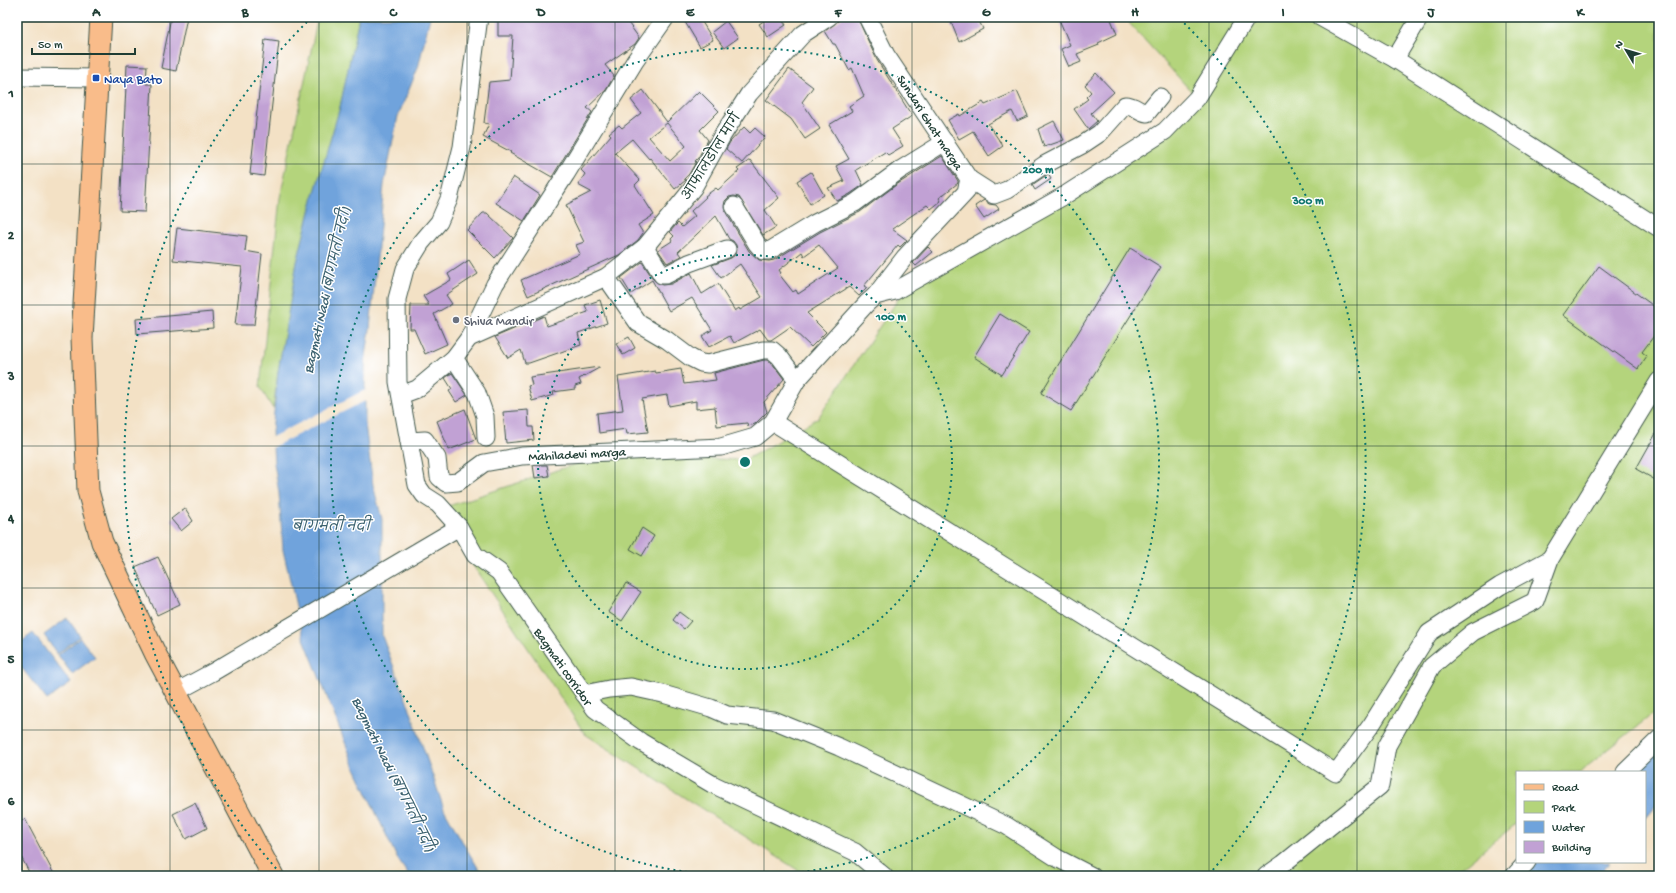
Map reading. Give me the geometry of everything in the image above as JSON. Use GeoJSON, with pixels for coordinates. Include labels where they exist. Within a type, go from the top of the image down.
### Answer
{"type":"FeatureCollection","features":[{"type":"Feature","properties":{"kind":"main road"},"geometry":{"type":"LineString","coordinates":[[101,17],[96,78],[82,338],[88,491],[102,542],[176,692],[273,876]]}},
{"type":"Feature","properties":{"kind":"street","name":"Bagmati corridor"},"geometry":{"type":"LineString","coordinates":[[479,17],[462,146],[449,199],[438,222],[421,243],[405,269],[397,299],[399,388],[417,485],[424,495],[438,504],[459,527],[475,555],[499,572],[595,709],[641,742],[712,784],[855,852],[884,876]]}},
{"type":"Feature","properties":{"kind":"street"},"geometry":{"type":"LineString","coordinates":[[470,338],[495,284],[566,174],[635,61],[666,17]]}},
{"type":"Feature","properties":{"kind":"street","name":"आफालडोल मार्ग"},"geometry":{"type":"LineString","coordinates":[[399,388],[417,389],[454,358],[470,338],[606,277],[645,247],[693,188],[722,136],[749,94],[803,34],[830,17]]}},
{"type":"Feature","properties":{"kind":"street","name":"Sundari Ghat marga"},"geometry":{"type":"LineString","coordinates":[[773,422],[798,380],[875,296],[905,257],[966,192],[969,179],[886,54],[868,17]]}},
{"type":"Feature","properties":{"kind":"street"},"geometry":{"type":"LineString","coordinates":[[875,296],[895,291],[1062,197],[1165,131],[1197,98],[1247,17]]}},
{"type":"Feature","properties":{"kind":"street"},"geometry":{"type":"LineString","coordinates":[[1320,17],[1394,59],[1659,228]]}},
{"type":"Feature","properties":{"kind":"street"},"geometry":{"type":"LineString","coordinates":[[1394,59],[1420,17]]}},
{"type":"Feature","properties":{"kind":"street"},"geometry":{"type":"LineString","coordinates":[[17,77],[96,78]]}},
{"type":"Feature","properties":{"kind":"street"},"geometry":{"type":"LineString","coordinates":[[969,179],[994,195],[1007,190],[1044,165],[1082,145],[1100,133],[1125,105],[1132,105],[1144,113],[1147,113],[1160,97]]}},
{"type":"Feature","properties":{"kind":"street"},"geometry":{"type":"LineString","coordinates":[[734,206],[757,244],[763,251],[769,251],[855,203],[900,170],[944,142]]}},
{"type":"Feature","properties":{"kind":"street"},"geometry":{"type":"LineString","coordinates":[[645,247],[662,275],[666,275],[689,263],[727,249]]}},
{"type":"Feature","properties":{"kind":"street"},"geometry":{"type":"LineString","coordinates":[[606,277],[638,323],[701,363],[708,364],[763,350],[772,350],[779,356],[798,380]]}},
{"type":"Feature","properties":{"kind":"street"},"geometry":{"type":"LineString","coordinates":[[454,358],[477,393],[485,416],[486,438]]}},
{"type":"Feature","properties":{"kind":"street"},"geometry":{"type":"LineString","coordinates":[[1266,876],[1380,786],[1386,746],[1432,666],[1473,632],[1536,601],[1550,559],[1659,381]]}},
{"type":"Feature","properties":{"kind":"street"},"geometry":{"type":"LineString","coordinates":[[773,422],[1336,773],[1372,724],[1429,633],[1500,586],[1550,559]]}},
{"type":"Feature","properties":{"kind":"street","name":"Mahiladevi marga"},"geometry":{"type":"LineString","coordinates":[[410,441],[425,440],[437,458],[439,477],[446,483],[458,482],[484,463],[522,456],[721,446],[755,437],[773,422]]}},
{"type":"Feature","properties":{"kind":"street"},"geometry":{"type":"LineString","coordinates":[[176,692],[214,672],[459,527]]}},
{"type":"Feature","properties":{"kind":"street"},"geometry":{"type":"LineString","coordinates":[[584,694],[609,688],[631,687],[711,708],[727,715],[773,720],[838,747],[1007,826],[1057,858],[1092,876]]}},
{"type":"Feature","properties":{"kind":"street"},"geometry":{"type":"LineString","coordinates":[[1626,771],[1659,739]]}},
{"type":"Feature","properties":{"kind":"street"},"geometry":{"type":"LineString","coordinates":[[1514,876],[1526,863]]}},
{"type":"Feature","properties":{"kind":"green space"},"geometry":{"type":"Polygon","coordinates":[[[318,17],[359,17],[340,107],[315,192],[297,262],[273,409],[260,387],[280,198],[318,17]]]}},
{"type":"Feature","properties":{"kind":"green space"},"geometry":{"type":"Polygon","coordinates":[[[1127,17],[1659,17],[1659,709],[1581,771],[1516,771],[1516,824],[1451,876],[807,876],[585,734],[436,510],[603,455],[745,460],[818,418],[903,292],[1199,100],[1130,24],[1127,17]]]}},
{"type":"Feature","properties":{"kind":"water","name":"बागमती नदी"},"geometry":{"type":"Polygon","coordinates":[[[359,17],[430,17],[418,68],[398,116],[384,185],[370,329],[365,363],[365,424],[373,485],[382,519],[382,636],[411,712],[444,809],[483,876],[409,876],[397,858],[356,770],[303,636],[283,550],[279,493],[274,463],[272,432],[278,372],[297,262],[315,192],[340,107],[359,17]]]}},
{"type":"Feature","properties":{"kind":"water"},"geometry":{"type":"Polygon","coordinates":[[[67,618],[80,636],[57,654],[44,635],[67,618]]]}},
{"type":"Feature","properties":{"kind":"water"},"geometry":{"type":"Polygon","coordinates":[[[33,633],[71,683],[47,700],[17,662],[17,645],[33,633]]]}},
{"type":"Feature","properties":{"kind":"water"},"geometry":{"type":"Polygon","coordinates":[[[80,638],[95,657],[72,674],[58,655],[80,638]]]}},
{"type":"Feature","properties":{"kind":"water"},"geometry":{"type":"Polygon","coordinates":[[[1659,750],[1659,802],[1646,817],[1646,771],[1636,771],[1659,750]]]}},
{"type":"Feature","properties":{"kind":"water"},"geometry":{"type":"Polygon","coordinates":[[[1537,863],[1609,863],[1598,876],[1523,876],[1537,863]]]}},
{"type":"Feature","properties":{"kind":"pier"},"geometry":{"type":"Polygon","coordinates":[[[367,389],[367,400],[271,448],[270,438],[367,389]]]}},
{"type":"Feature","properties":{"kind":"building"},"geometry":{"type":"Polygon","coordinates":[[[171,17],[187,17],[176,71],[161,68],[171,17]]]}},
{"type":"Feature","properties":{"kind":"building"},"geometry":{"type":"Polygon","coordinates":[[[498,17],[624,17],[639,38],[635,44],[605,65],[614,76],[606,90],[587,108],[592,112],[552,177],[483,137],[489,124],[484,123],[489,82],[510,80],[513,36],[498,36],[498,17]]]}},
{"type":"Feature","properties":{"kind":"building"},"geometry":{"type":"Polygon","coordinates":[[[693,17],[699,17],[713,40],[700,47],[685,22],[693,17]]]}},
{"type":"Feature","properties":{"kind":"building"},"geometry":{"type":"Polygon","coordinates":[[[770,17],[781,17],[786,25],[768,37],[759,24],[770,17]]]}},
{"type":"Feature","properties":{"kind":"building"},"geometry":{"type":"Polygon","coordinates":[[[843,17],[857,17],[877,60],[912,116],[892,129],[903,146],[888,155],[885,152],[856,170],[863,185],[837,201],[828,188],[844,181],[836,166],[849,159],[829,125],[852,111],[849,106],[864,96],[852,68],[849,70],[835,44],[833,44],[825,31],[843,17]]]}},
{"type":"Feature","properties":{"kind":"building"},"geometry":{"type":"Polygon","coordinates":[[[949,17],[977,17],[983,29],[959,42],[949,17]]]}},
{"type":"Feature","properties":{"kind":"building"},"geometry":{"type":"Polygon","coordinates":[[[1058,17],[1110,17],[1117,34],[1098,43],[1099,45],[1077,54],[1081,62],[1069,67],[1061,49],[1070,45],[1058,17]]]}},
{"type":"Feature","properties":{"kind":"building"},"geometry":{"type":"Polygon","coordinates":[[[726,21],[738,38],[724,48],[712,32],[726,21]]]}},
{"type":"Feature","properties":{"kind":"building"},"geometry":{"type":"Polygon","coordinates":[[[265,39],[279,41],[264,176],[250,174],[265,39]]]}},
{"type":"Feature","properties":{"kind":"building"},"geometry":{"type":"Polygon","coordinates":[[[127,65],[147,66],[146,84],[152,84],[145,212],[120,211],[127,65]]]}},
{"type":"Feature","properties":{"kind":"building"},"geometry":{"type":"Polygon","coordinates":[[[789,69],[813,87],[802,102],[820,129],[805,139],[791,119],[766,100],[789,69]]]}},
{"type":"Feature","properties":{"kind":"building"},"geometry":{"type":"Polygon","coordinates":[[[1096,73],[1114,92],[1091,113],[1097,121],[1088,129],[1074,109],[1088,99],[1086,97],[1091,92],[1085,85],[1096,73]]]}},
{"type":"Feature","properties":{"kind":"building"},"geometry":{"type":"Polygon","coordinates":[[[643,90],[667,122],[699,91],[719,111],[700,130],[708,140],[689,174],[684,179],[686,180],[675,189],[650,158],[649,159],[632,139],[615,153],[640,180],[635,185],[654,215],[638,225],[643,233],[638,240],[619,255],[528,296],[521,280],[580,254],[576,245],[584,242],[566,205],[591,192],[578,185],[585,174],[581,170],[611,135],[609,133],[619,125],[622,128],[641,113],[631,100],[643,90]],[[667,123],[649,137],[670,161],[686,146],[667,123]]]}},
{"type":"Feature","properties":{"kind":"building"},"geometry":{"type":"Polygon","coordinates":[[[1017,91],[1028,116],[1017,121],[1012,111],[988,124],[1003,146],[989,156],[973,131],[959,139],[948,120],[959,114],[960,116],[983,102],[985,105],[1017,91]]]}},
{"type":"Feature","properties":{"kind":"building"},"geometry":{"type":"Polygon","coordinates":[[[1054,121],[1064,140],[1044,147],[1038,129],[1054,121]]]}},
{"type":"Feature","properties":{"kind":"building"},"geometry":{"type":"Polygon","coordinates":[[[744,127],[750,133],[755,128],[765,137],[742,163],[726,149],[730,142],[744,127]]]}},
{"type":"Feature","properties":{"kind":"building"},"geometry":{"type":"Polygon","coordinates":[[[942,156],[958,181],[958,183],[939,198],[941,201],[931,209],[927,205],[892,229],[907,240],[900,247],[898,245],[864,286],[867,288],[859,296],[849,287],[807,313],[826,332],[811,347],[790,327],[771,340],[768,340],[760,329],[734,343],[730,336],[709,347],[702,336],[712,330],[692,298],[669,311],[652,280],[631,294],[621,278],[642,262],[654,280],[662,285],[671,284],[691,273],[702,294],[718,284],[735,311],[739,308],[740,310],[762,297],[740,264],[721,278],[712,265],[731,258],[735,255],[737,250],[736,245],[729,239],[716,216],[678,252],[681,256],[667,263],[658,250],[672,241],[671,239],[674,236],[670,232],[678,223],[682,227],[695,216],[691,211],[706,197],[705,196],[716,188],[718,190],[739,171],[737,169],[750,160],[779,198],[765,210],[776,227],[763,235],[739,197],[729,197],[725,201],[724,206],[725,211],[749,251],[759,260],[774,260],[820,232],[860,212],[896,185],[942,156]],[[819,245],[804,256],[802,252],[779,270],[781,273],[779,274],[793,292],[796,290],[798,294],[838,268],[819,245]]]}},
{"type":"Feature","properties":{"kind":"building"},"geometry":{"type":"Polygon","coordinates":[[[811,172],[824,195],[810,204],[797,181],[811,172]]]}},
{"type":"Feature","properties":{"kind":"building"},"geometry":{"type":"Polygon","coordinates":[[[1048,174],[1051,179],[1035,190],[1032,185],[1048,174]]]}},
{"type":"Feature","properties":{"kind":"building"},"geometry":{"type":"Polygon","coordinates":[[[513,177],[540,195],[524,221],[496,203],[513,177]]]}},
{"type":"Feature","properties":{"kind":"building"},"geometry":{"type":"Polygon","coordinates":[[[984,200],[989,204],[996,205],[999,209],[984,219],[975,206],[984,200]]]}},
{"type":"Feature","properties":{"kind":"building"},"geometry":{"type":"Polygon","coordinates":[[[483,213],[487,213],[513,238],[495,258],[467,230],[483,213]]]}},
{"type":"Feature","properties":{"kind":"building"},"geometry":{"type":"Polygon","coordinates":[[[177,228],[247,236],[245,251],[262,254],[254,325],[235,325],[242,267],[173,260],[177,228]]]}},
{"type":"Feature","properties":{"kind":"building"},"geometry":{"type":"Polygon","coordinates":[[[928,247],[933,252],[916,266],[913,263],[928,247]]]}},
{"type":"Feature","properties":{"kind":"building"},"geometry":{"type":"Polygon","coordinates":[[[1130,248],[1161,267],[1071,411],[1041,393],[1130,248]]]}},
{"type":"Feature","properties":{"kind":"building"},"geometry":{"type":"Polygon","coordinates":[[[469,260],[478,274],[446,295],[452,304],[434,314],[447,344],[425,354],[414,329],[410,329],[411,305],[429,305],[423,296],[451,280],[448,274],[469,260]]]}},
{"type":"Feature","properties":{"kind":"building"},"geometry":{"type":"Polygon","coordinates":[[[1599,266],[1659,310],[1659,329],[1642,352],[1647,356],[1638,369],[1563,315],[1599,266]]]}},
{"type":"Feature","properties":{"kind":"building"},"geometry":{"type":"Polygon","coordinates":[[[600,300],[607,323],[578,333],[581,345],[529,363],[525,363],[521,350],[508,358],[495,337],[544,316],[547,326],[588,312],[585,305],[600,300]]]}},
{"type":"Feature","properties":{"kind":"building"},"geometry":{"type":"Polygon","coordinates":[[[212,312],[213,328],[137,334],[136,319],[212,312]]]}},
{"type":"Feature","properties":{"kind":"building"},"geometry":{"type":"Polygon","coordinates":[[[1000,314],[1029,332],[1002,375],[974,357],[1000,314]]]}},
{"type":"Feature","properties":{"kind":"building"},"geometry":{"type":"Polygon","coordinates":[[[629,337],[635,348],[623,355],[616,344],[629,337]]]}},
{"type":"Feature","properties":{"kind":"building"},"geometry":{"type":"Polygon","coordinates":[[[768,360],[772,363],[784,379],[764,402],[767,412],[755,424],[748,426],[747,423],[717,426],[715,407],[696,409],[696,401],[669,406],[667,395],[642,399],[648,432],[627,434],[626,429],[599,433],[597,413],[623,410],[618,377],[655,371],[656,373],[681,369],[684,384],[716,380],[714,373],[768,360]]]}},
{"type":"Feature","properties":{"kind":"building"},"geometry":{"type":"Polygon","coordinates":[[[599,367],[579,379],[581,384],[575,386],[575,389],[553,392],[554,395],[532,401],[528,386],[532,385],[530,377],[599,367]]]}},
{"type":"Feature","properties":{"kind":"building"},"geometry":{"type":"Polygon","coordinates":[[[452,373],[467,395],[456,402],[449,391],[452,389],[445,378],[452,373]]]}},
{"type":"Feature","properties":{"kind":"building"},"geometry":{"type":"Polygon","coordinates":[[[465,409],[476,439],[449,450],[437,421],[465,409]]]}},
{"type":"Feature","properties":{"kind":"building"},"geometry":{"type":"Polygon","coordinates":[[[528,410],[529,427],[533,427],[534,440],[506,443],[503,412],[528,410]]]}},
{"type":"Feature","properties":{"kind":"building"},"geometry":{"type":"Polygon","coordinates":[[[1659,428],[1659,482],[1636,469],[1659,428]]]}},
{"type":"Feature","properties":{"kind":"building"},"geometry":{"type":"Polygon","coordinates":[[[533,465],[547,465],[549,476],[535,478],[533,465]]]}},
{"type":"Feature","properties":{"kind":"building"},"geometry":{"type":"Polygon","coordinates":[[[185,508],[193,521],[181,531],[171,519],[185,508]]]}},
{"type":"Feature","properties":{"kind":"building"},"geometry":{"type":"Polygon","coordinates":[[[642,528],[654,536],[642,556],[630,549],[642,528]]]}},
{"type":"Feature","properties":{"kind":"building"},"geometry":{"type":"Polygon","coordinates":[[[158,557],[180,604],[157,615],[135,567],[158,557]]]}},
{"type":"Feature","properties":{"kind":"building"},"geometry":{"type":"Polygon","coordinates":[[[626,583],[641,592],[622,621],[608,612],[626,583]]]}},
{"type":"Feature","properties":{"kind":"building"},"geometry":{"type":"Polygon","coordinates":[[[679,612],[691,621],[684,629],[673,620],[679,612]]]}},
{"type":"Feature","properties":{"kind":"building"},"geometry":{"type":"Polygon","coordinates":[[[195,803],[207,828],[186,839],[173,814],[195,803]]]}},
{"type":"Feature","properties":{"kind":"building"},"geometry":{"type":"Polygon","coordinates":[[[25,819],[55,876],[31,876],[17,849],[17,823],[25,819]]]}},
{"type":"Feature","properties":{"kind":"place","name":"Naya Bato"},"geometry":{"type":"Point","coordinates":[96,78]}},
{"type":"Feature","properties":{"kind":"place","name":"Shiva Mandir"},"geometry":{"type":"Point","coordinates":[456,320]}},
{"type":"Feature","properties":{"kind":"water label","name":"Bagmati Nadi (बागमती नदी)"},"geometry":{"type":"Point","coordinates":[326,290]}},
{"type":"Feature","properties":{"kind":"water label","name":"Bagmati Nadi (बागमती नदी)"},"geometry":{"type":"Point","coordinates":[394,774]}}]}
